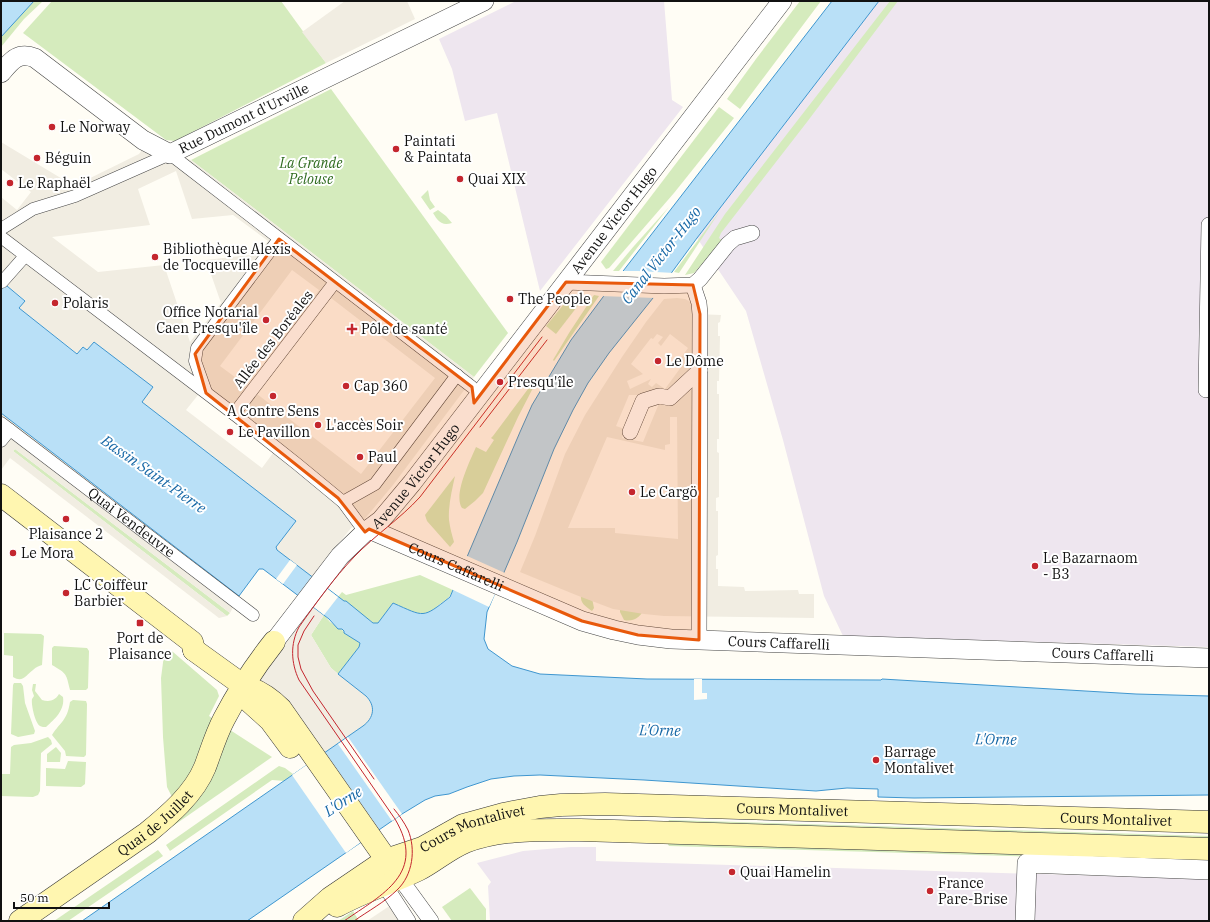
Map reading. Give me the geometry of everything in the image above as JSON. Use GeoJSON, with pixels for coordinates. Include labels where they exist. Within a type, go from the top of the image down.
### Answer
{"type":"FeatureCollection","features":[{"type":"Feature","properties":{"kind":"main road"},"geometry":{"type":"LineString","coordinates":[[1,495],[188,645]]}},
{"type":"Feature","properties":{"kind":"main road"},"geometry":{"type":"LineString","coordinates":[[1,509],[244,686],[253,688],[263,694],[281,709],[310,763],[385,872],[330,898],[308,918]]}},
{"type":"Feature","properties":{"kind":"main road"},"geometry":{"type":"LineString","coordinates":[[244,686],[274,642]]}},
{"type":"Feature","properties":{"kind":"main road","name":"Quai de Juillet"},"geometry":{"type":"LineString","coordinates":[[20,921],[147,833],[163,820],[186,796],[201,775],[223,719],[244,686]]}},
{"type":"Feature","properties":{"kind":"main road","name":"Cours Montalivet"},"geometry":{"type":"LineString","coordinates":[[385,872],[453,830],[478,820],[521,810],[561,805],[619,805],[1209,822]]}},
{"type":"Feature","properties":{"kind":"main road","name":"Cours Montalivet"},"geometry":{"type":"LineString","coordinates":[[385,872],[418,870],[466,842],[496,834],[526,830],[588,830],[1209,849]]}},
{"type":"Feature","properties":{"kind":"street","name":"Rue Dumont d'Urville"},"geometry":{"type":"LineString","coordinates":[[1,229],[33,209],[75,196],[170,154],[484,1]]}},
{"type":"Feature","properties":{"kind":"street","name":"Avenue Victor Hugo"},"geometry":{"type":"LineString","coordinates":[[274,642],[340,556],[381,520],[395,505],[473,395],[566,282],[782,1]]}},
{"type":"Feature","properties":{"kind":"street"},"geometry":{"type":"LineString","coordinates":[[1,73],[16,58],[23,55],[34,58],[143,140],[170,154],[457,375],[473,395]]}},
{"type":"Feature","properties":{"kind":"street"},"geometry":{"type":"LineString","coordinates":[[1206,390],[1209,225]]}},
{"type":"Feature","properties":{"kind":"street"},"geometry":{"type":"LineString","coordinates":[[566,282],[664,286],[692,285],[700,279],[728,244],[735,238],[752,233]]}},
{"type":"Feature","properties":{"kind":"street"},"geometry":{"type":"LineString","coordinates":[[1,237],[234,414],[343,502],[367,531]]}},
{"type":"Feature","properties":{"kind":"street"},"geometry":{"type":"LineString","coordinates":[[206,393],[195,361],[197,348],[279,239]]}},
{"type":"Feature","properties":{"kind":"street"},"geometry":{"type":"LineString","coordinates":[[2,282],[25,256]]}},
{"type":"Feature","properties":{"kind":"street","name":"Allée des Boréales"},"geometry":{"type":"LineString","coordinates":[[234,414],[335,282]]}},
{"type":"Feature","properties":{"kind":"street"},"geometry":{"type":"LineString","coordinates":[[692,285],[699,302],[699,640]]}},
{"type":"Feature","properties":{"kind":"street"},"geometry":{"type":"LineString","coordinates":[[630,432],[643,401],[659,396],[670,398],[700,370]]}},
{"type":"Feature","properties":{"kind":"street"},"geometry":{"type":"LineString","coordinates":[[343,502],[375,484],[457,375]]}},
{"type":"Feature","properties":{"kind":"street","name":"Quai Vendeuvre"},"geometry":{"type":"LineString","coordinates":[[1,441],[6,427],[253,615]]}},
{"type":"Feature","properties":{"kind":"street","name":"Cours Caffarelli"},"geometry":{"type":"LineString","coordinates":[[367,531],[454,566],[582,621],[638,635],[699,640],[1209,658]]}},
{"type":"Feature","properties":{"kind":"street"},"geometry":{"type":"LineString","coordinates":[[1025,921],[1027,863],[1209,870]]}},
{"type":"Feature","properties":{"kind":"street"},"geometry":{"type":"LineString","coordinates":[[385,872],[408,921]]}},
{"type":"Feature","properties":{"kind":"street"},"geometry":{"type":"LineString","coordinates":[[385,872],[431,921]]}},
{"type":"Feature","properties":{"kind":"highlighted area"},"geometry":{"type":"Polygon","coordinates":[[[279,239],[472,387],[474,403],[566,282],[693,285],[700,314],[699,640],[638,635],[582,621],[369,529],[365,532],[338,498],[206,393],[195,354],[279,239]]]}},
{"type":"Feature","properties":{"kind":"shaded area"},"geometry":{"type":"Polygon","coordinates":[[[345,1],[407,1],[415,19],[326,63],[302,32],[345,1]]]}},
{"type":"Feature","properties":{"kind":"shaded area"},"geometry":{"type":"Polygon","coordinates":[[[516,1],[664,1],[672,100],[683,107],[540,291],[497,113],[465,121],[452,69],[439,39],[516,1]]]}},
{"type":"Feature","properties":{"kind":"shaded area"},"geometry":{"type":"Polygon","coordinates":[[[879,1],[1209,1],[1209,647],[843,636],[824,596],[783,440],[746,311],[697,238],[879,1]]]}},
{"type":"Feature","properties":{"kind":"shaded area"},"geometry":{"type":"Polygon","coordinates":[[[1,142],[74,186],[139,154],[145,146],[191,160],[474,377],[393,485],[363,521],[351,528],[312,577],[276,549],[296,521],[142,402],[153,387],[84,347],[78,354],[19,308],[25,300],[1,281],[1,197],[17,210],[31,192],[1,169],[1,142]],[[176,171],[138,189],[150,225],[52,237],[98,272],[164,265],[190,342],[221,303],[206,260],[258,254],[268,241],[233,215],[192,219],[176,171]],[[292,270],[220,366],[247,386],[319,290],[292,270]],[[331,298],[257,394],[361,474],[435,378],[331,298]],[[198,395],[186,410],[262,468],[273,453],[198,395]]]}},
{"type":"Feature","properties":{"kind":"shaded area"},"geometry":{"type":"Polygon","coordinates":[[[664,299],[685,299],[691,302],[696,314],[721,315],[720,322],[718,323],[718,336],[720,336],[719,381],[717,381],[717,394],[719,394],[719,439],[717,439],[717,452],[719,453],[719,497],[716,498],[716,511],[718,511],[718,555],[716,556],[716,569],[718,569],[718,586],[744,587],[745,591],[798,590],[799,594],[814,594],[814,618],[664,616],[644,614],[613,609],[520,572],[565,454],[585,415],[622,357],[664,299]],[[657,334],[653,339],[651,338],[631,364],[643,374],[627,381],[630,389],[651,379],[648,384],[652,387],[656,383],[665,389],[684,363],[680,359],[688,348],[670,334],[661,346],[658,343],[663,337],[657,334]],[[657,390],[638,395],[629,395],[616,426],[625,429],[622,438],[643,442],[660,401],[657,390]],[[670,417],[670,444],[665,445],[665,450],[607,437],[568,528],[615,528],[615,533],[678,539],[677,417],[670,417]]]}},
{"type":"Feature","properties":{"kind":"shaded area"},"geometry":{"type":"Polygon","coordinates":[[[1,413],[239,596],[230,613],[15,449],[13,451],[227,616],[219,618],[10,458],[1,470],[1,413]]]}},
{"type":"Feature","properties":{"kind":"shaded area"},"geometry":{"type":"Polygon","coordinates":[[[310,605],[324,615],[311,635],[331,668],[366,696],[372,704],[373,709],[371,718],[367,724],[321,755],[262,684],[260,675],[310,605]]]}},
{"type":"Feature","properties":{"kind":"shaded area"},"geometry":{"type":"Polygon","coordinates":[[[571,847],[596,847],[596,861],[1209,879],[1209,921],[490,921],[488,886],[491,882],[477,863],[523,851],[571,847]]]}},
{"type":"Feature","properties":{"kind":"shaded area"},"geometry":{"type":"Polygon","coordinates":[[[391,905],[404,921],[367,921],[391,905]]]}},
{"type":"Feature","properties":{"kind":"green space"},"geometry":{"type":"Polygon","coordinates":[[[34,1],[43,1],[24,19],[1,47],[1,37],[34,1]]]}},
{"type":"Feature","properties":{"kind":"green space"},"geometry":{"type":"Polygon","coordinates":[[[52,1],[281,1],[326,63],[175,141],[166,140],[23,33],[52,1]]]}},
{"type":"Feature","properties":{"kind":"green space"},"geometry":{"type":"Polygon","coordinates":[[[800,1],[821,1],[740,109],[727,99],[800,1]]]}},
{"type":"Feature","properties":{"kind":"green space"},"geometry":{"type":"Polygon","coordinates":[[[890,1],[898,1],[721,233],[719,238],[723,241],[694,273],[685,275],[725,214],[890,1]]]}},
{"type":"Feature","properties":{"kind":"green space","name":"La Grande Pelouse"},"geometry":{"type":"Polygon","coordinates":[[[331,89],[508,333],[474,377],[191,160],[331,89]]]}},
{"type":"Feature","properties":{"kind":"green space"},"geometry":{"type":"Polygon","coordinates":[[[719,107],[734,118],[674,193],[609,268],[606,269],[601,262],[719,107]]]}},
{"type":"Feature","properties":{"kind":"green space"},"geometry":{"type":"Polygon","coordinates":[[[428,190],[430,200],[435,207],[430,210],[421,197],[428,190]]]}},
{"type":"Feature","properties":{"kind":"green space"},"geometry":{"type":"Polygon","coordinates":[[[669,207],[619,271],[613,271],[634,246],[669,207]]]}},
{"type":"Feature","properties":{"kind":"green space"},"geometry":{"type":"Polygon","coordinates":[[[438,210],[452,223],[445,224],[438,220],[433,213],[438,210]]]}},
{"type":"Feature","properties":{"kind":"green space"},"geometry":{"type":"Polygon","coordinates":[[[720,211],[679,273],[674,272],[720,211]]]}},
{"type":"Feature","properties":{"kind":"green space"},"geometry":{"type":"Polygon","coordinates":[[[594,295],[599,296],[554,361],[553,360],[569,333],[594,295]]]}},
{"type":"Feature","properties":{"kind":"green space"},"geometry":{"type":"Polygon","coordinates":[[[575,299],[580,303],[556,334],[546,326],[564,304],[575,299]]]}},
{"type":"Feature","properties":{"kind":"green space"},"geometry":{"type":"Polygon","coordinates":[[[531,385],[534,386],[483,493],[465,509],[462,508],[460,495],[463,478],[476,447],[486,452],[494,440],[491,438],[531,385]]]}},
{"type":"Feature","properties":{"kind":"green space"},"geometry":{"type":"Polygon","coordinates":[[[15,449],[230,613],[227,616],[13,451],[15,449]]]}},
{"type":"Feature","properties":{"kind":"green space"},"geometry":{"type":"Polygon","coordinates":[[[455,476],[450,498],[449,515],[454,542],[450,547],[427,521],[425,515],[455,476]]]}},
{"type":"Feature","properties":{"kind":"green space"},"geometry":{"type":"Polygon","coordinates":[[[420,575],[453,590],[451,595],[446,600],[427,613],[423,614],[414,612],[393,603],[378,623],[375,624],[346,601],[338,597],[342,592],[346,595],[420,575]]]}},
{"type":"Feature","properties":{"kind":"green space"},"geometry":{"type":"Polygon","coordinates":[[[581,595],[592,598],[594,608],[592,611],[582,602],[581,595]]]}},
{"type":"Feature","properties":{"kind":"green space"},"geometry":{"type":"Polygon","coordinates":[[[620,605],[644,610],[636,619],[624,620],[620,612],[620,605]]]}},
{"type":"Feature","properties":{"kind":"green space"},"geometry":{"type":"Polygon","coordinates":[[[324,615],[330,622],[360,643],[359,647],[338,674],[331,668],[311,635],[324,615]]]}},
{"type":"Feature","properties":{"kind":"green space"},"geometry":{"type":"Polygon","coordinates":[[[4,633],[41,634],[44,636],[42,665],[35,668],[22,679],[16,679],[13,677],[13,656],[4,655],[4,633]]]}},
{"type":"Feature","properties":{"kind":"green space"},"geometry":{"type":"Polygon","coordinates":[[[54,646],[87,648],[89,651],[88,688],[86,690],[70,690],[65,674],[52,665],[52,648],[54,646]]]}},
{"type":"Feature","properties":{"kind":"green space"},"geometry":{"type":"Polygon","coordinates":[[[169,650],[217,690],[219,696],[209,716],[217,721],[201,757],[173,799],[167,787],[163,737],[161,678],[164,655],[169,650]]]}},
{"type":"Feature","properties":{"kind":"green space"},"geometry":{"type":"Polygon","coordinates":[[[14,683],[21,683],[23,686],[25,703],[35,731],[34,734],[18,737],[11,734],[14,683]]]}},
{"type":"Feature","properties":{"kind":"green space"},"geometry":{"type":"Polygon","coordinates":[[[33,684],[36,684],[35,691],[42,700],[52,700],[59,694],[63,697],[61,710],[46,727],[40,726],[35,717],[32,701],[34,696],[32,690],[33,684]]]}},
{"type":"Feature","properties":{"kind":"green space"},"geometry":{"type":"Polygon","coordinates":[[[73,700],[86,701],[87,704],[86,755],[84,757],[66,756],[65,751],[52,735],[65,717],[70,702],[73,700]]]}},
{"type":"Feature","properties":{"kind":"green space"},"geometry":{"type":"Polygon","coordinates":[[[227,728],[272,757],[137,851],[227,728]]]}},
{"type":"Feature","properties":{"kind":"green space"},"geometry":{"type":"Polygon","coordinates":[[[48,737],[52,744],[41,753],[40,791],[38,795],[33,797],[1,796],[1,774],[10,774],[11,747],[14,745],[31,743],[48,737]]]}},
{"type":"Feature","properties":{"kind":"green space"},"geometry":{"type":"Polygon","coordinates":[[[56,747],[61,753],[60,762],[47,762],[47,754],[56,747]]]}},
{"type":"Feature","properties":{"kind":"green space"},"geometry":{"type":"Polygon","coordinates":[[[68,761],[86,762],[85,784],[81,787],[46,786],[46,768],[65,769],[68,761]]]}},
{"type":"Feature","properties":{"kind":"green space"},"geometry":{"type":"Polygon","coordinates":[[[279,766],[285,768],[293,774],[285,781],[272,780],[170,851],[166,845],[279,766]]]}},
{"type":"Feature","properties":{"kind":"green space"},"geometry":{"type":"Polygon","coordinates":[[[669,820],[1209,836],[1209,842],[668,822],[669,820]]]}},
{"type":"Feature","properties":{"kind":"green space"},"geometry":{"type":"Polygon","coordinates":[[[667,843],[1209,855],[1209,862],[669,846],[667,843]]]}},
{"type":"Feature","properties":{"kind":"green space"},"geometry":{"type":"Polygon","coordinates":[[[158,850],[163,856],[68,921],[54,921],[158,850]]]}},
{"type":"Feature","properties":{"kind":"green space"},"geometry":{"type":"Polygon","coordinates":[[[470,888],[486,909],[486,921],[452,921],[442,907],[470,888]]]}},
{"type":"Feature","properties":{"kind":"green space"},"geometry":{"type":"Polygon","coordinates":[[[353,911],[359,921],[338,921],[353,911]]]}},
{"type":"Feature","properties":{"kind":"water"},"geometry":{"type":"Polygon","coordinates":[[[1,1],[34,1],[1,37],[1,1]]]}},
{"type":"Feature","properties":{"kind":"water"},"geometry":{"type":"Polygon","coordinates":[[[832,1],[879,1],[697,238],[653,298],[609,353],[588,383],[554,449],[487,612],[484,639],[488,649],[512,666],[540,674],[647,679],[882,679],[1136,694],[1209,696],[1209,795],[914,798],[878,797],[878,789],[847,788],[816,791],[644,780],[540,775],[514,776],[491,779],[449,794],[435,796],[425,800],[402,814],[247,921],[82,921],[363,726],[370,719],[372,708],[366,696],[338,674],[359,647],[360,643],[344,633],[342,629],[338,629],[329,619],[263,569],[259,569],[239,596],[1,413],[1,281],[25,301],[19,308],[77,354],[83,347],[87,350],[94,342],[153,387],[142,402],[296,521],[276,547],[277,550],[373,623],[378,623],[393,603],[411,611],[423,614],[434,609],[450,597],[532,405],[571,340],[832,1]]]}},
{"type":"Feature","properties":{"kind":"pier"},"geometry":{"type":"Polygon","coordinates":[[[620,271],[674,273],[655,298],[600,296],[620,271]]]}},
{"type":"Feature","properties":{"kind":"pier"},"geometry":{"type":"Polygon","coordinates":[[[465,555],[505,573],[489,607],[451,589],[465,555]]]}},
{"type":"Feature","properties":{"kind":"pier"},"geometry":{"type":"Polygon","coordinates":[[[290,560],[297,565],[283,584],[276,579],[290,560]]]}},
{"type":"Feature","properties":{"kind":"pier"},"geometry":{"type":"Polygon","coordinates":[[[312,577],[338,597],[324,615],[298,595],[312,577]]]}},
{"type":"Feature","properties":{"kind":"pier"},"geometry":{"type":"Polygon","coordinates":[[[694,679],[702,679],[702,693],[707,693],[707,699],[694,700],[694,679]]]}},
{"type":"Feature","properties":{"kind":"pier"},"geometry":{"type":"Polygon","coordinates":[[[348,737],[402,814],[392,821],[338,744],[348,737]]]}},
{"type":"Feature","properties":{"kind":"pier"},"geometry":{"type":"Polygon","coordinates":[[[325,752],[379,829],[346,853],[292,775],[325,752]]]}},
{"type":"Feature","properties":{"kind":"tram line"},"geometry":{"type":"LineString","coordinates":[[344,921],[386,891],[396,880],[403,868],[406,854],[404,838],[395,819],[299,680],[293,660],[293,647],[296,633],[332,582],[347,565],[362,549],[404,513],[420,497],[542,337]]}},
{"type":"Feature","properties":{"kind":"tram line"},"geometry":{"type":"LineString","coordinates":[[480,427],[547,340]]}},
{"type":"Feature","properties":{"kind":"tram line"},"geometry":{"type":"LineString","coordinates":[[314,616],[304,631],[298,645],[298,657],[301,669],[313,691],[374,779]]}},
{"type":"Feature","properties":{"kind":"tram line"},"geometry":{"type":"LineString","coordinates":[[354,921],[397,890],[407,877],[410,869],[412,862],[412,845],[410,837],[405,824],[394,809]]}},
{"type":"Feature","properties":{"kind":"place","name":"Le Norway"},"geometry":{"type":"Point","coordinates":[52,127]}},
{"type":"Feature","properties":{"kind":"place","name":"Paintati & Paintata"},"geometry":{"type":"Point","coordinates":[396,149]}},
{"type":"Feature","properties":{"kind":"place","name":"Béguin"},"geometry":{"type":"Point","coordinates":[37,158]}},
{"type":"Feature","properties":{"kind":"place","name":"Quai XIX"},"geometry":{"type":"Point","coordinates":[460,179]}},
{"type":"Feature","properties":{"kind":"place","name":"Le Raphaël"},"geometry":{"type":"Point","coordinates":[10,183]}},
{"type":"Feature","properties":{"kind":"place","name":"Bibliothèque Alexis de Tocqueville"},"geometry":{"type":"Point","coordinates":[155,257]}},
{"type":"Feature","properties":{"kind":"place","name":"The People"},"geometry":{"type":"Point","coordinates":[510,299]}},
{"type":"Feature","properties":{"kind":"place","name":"Polaris"},"geometry":{"type":"Point","coordinates":[55,303]}},
{"type":"Feature","properties":{"kind":"place","name":"Office Notarial Caen Presqu'île"},"geometry":{"type":"Point","coordinates":[266,320]}},
{"type":"Feature","properties":{"kind":"place","name":"Pôle de santé"},"geometry":{"type":"Point","coordinates":[352,329]}},
{"type":"Feature","properties":{"kind":"place","name":"Le Dôme"},"geometry":{"type":"Point","coordinates":[658,361]}},
{"type":"Feature","properties":{"kind":"place","name":"Presqu'île"},"geometry":{"type":"Point","coordinates":[500,382]}},
{"type":"Feature","properties":{"kind":"place","name":"Cap 360"},"geometry":{"type":"Point","coordinates":[346,386]}},
{"type":"Feature","properties":{"kind":"place","name":"A Contre Sens"},"geometry":{"type":"Point","coordinates":[273,396]}},
{"type":"Feature","properties":{"kind":"place","name":"L'accès Soir"},"geometry":{"type":"Point","coordinates":[318,425]}},
{"type":"Feature","properties":{"kind":"place","name":"Le Pavillon"},"geometry":{"type":"Point","coordinates":[230,432]}},
{"type":"Feature","properties":{"kind":"place","name":"Paul"},"geometry":{"type":"Point","coordinates":[360,457]}},
{"type":"Feature","properties":{"kind":"place","name":"Le Cargö"},"geometry":{"type":"Point","coordinates":[632,492]}},
{"type":"Feature","properties":{"kind":"place","name":"Plaisance 2"},"geometry":{"type":"Point","coordinates":[66,519]}},
{"type":"Feature","properties":{"kind":"place","name":"Le Mora"},"geometry":{"type":"Point","coordinates":[13,553]}},
{"type":"Feature","properties":{"kind":"place","name":"Le Bazarnaom - B3"},"geometry":{"type":"Point","coordinates":[1035,566]}},
{"type":"Feature","properties":{"kind":"place","name":"LC Coiffeur Barbier"},"geometry":{"type":"Point","coordinates":[66,593]}},
{"type":"Feature","properties":{"kind":"place","name":"Port de Plaisance"},"geometry":{"type":"Point","coordinates":[140,623]}},
{"type":"Feature","properties":{"kind":"place","name":"Barrage Montalivet"},"geometry":{"type":"Point","coordinates":[876,760]}},
{"type":"Feature","properties":{"kind":"place","name":"Quai Hamelin"},"geometry":{"type":"Point","coordinates":[732,872]}},
{"type":"Feature","properties":{"kind":"place","name":"France Pare-Brise"},"geometry":{"type":"Point","coordinates":[930,891]}},
{"type":"Feature","properties":{"kind":"water label","name":"Canal Victor-Hugo"},"geometry":{"type":"Point","coordinates":[661,255]}},
{"type":"Feature","properties":{"kind":"water label","name":"Bassin Saint-Pierre"},"geometry":{"type":"Point","coordinates":[154,474]}},
{"type":"Feature","properties":{"kind":"water label","name":"L'Orne"},"geometry":{"type":"Point","coordinates":[660,730]}},
{"type":"Feature","properties":{"kind":"water label","name":"L'Orne"},"geometry":{"type":"Point","coordinates":[996,739]}},
{"type":"Feature","properties":{"kind":"water label","name":"L'Orne"},"geometry":{"type":"Point","coordinates":[343,801]}}]}
